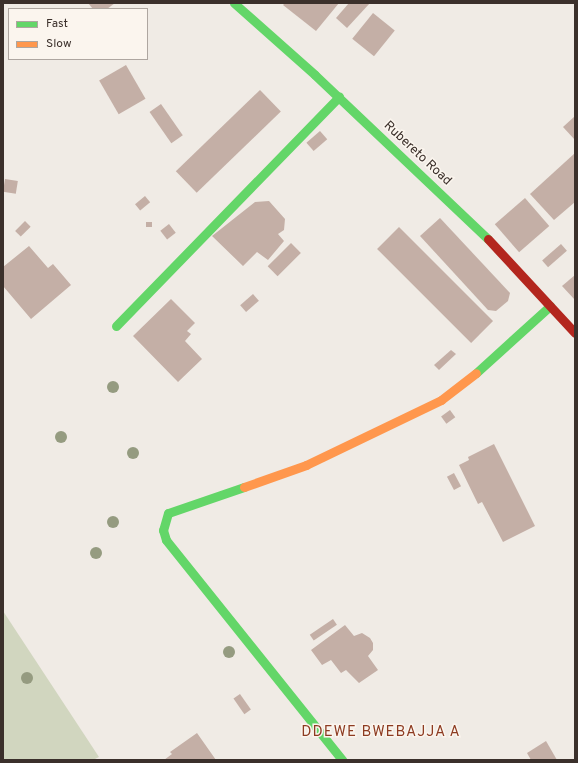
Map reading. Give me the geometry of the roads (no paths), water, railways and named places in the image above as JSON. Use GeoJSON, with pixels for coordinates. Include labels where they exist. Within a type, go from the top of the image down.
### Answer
{"type":"FeatureCollection","features":[{"type":"Feature","properties":{"kind":"street","name":"Rubereto Road"},"geometry":{"type":"LineString","coordinates":[[234,3],[338,97],[488,238],[575,333]]}},
{"type":"Feature","properties":{"kind":"street"},"geometry":{"type":"LineString","coordinates":[[116,326],[338,97]]}},
{"type":"Feature","properties":{"kind":"street"},"geometry":{"type":"LineString","coordinates":[[342,760],[166,540],[163,530],[168,513],[306,465],[441,400],[466,382],[550,306]]}},
{"type":"Feature","properties":{"kind":"district","name":"DDEWE BWEBAJJA A"},"geometry":{"type":"Point","coordinates":[381,733]}}]}
